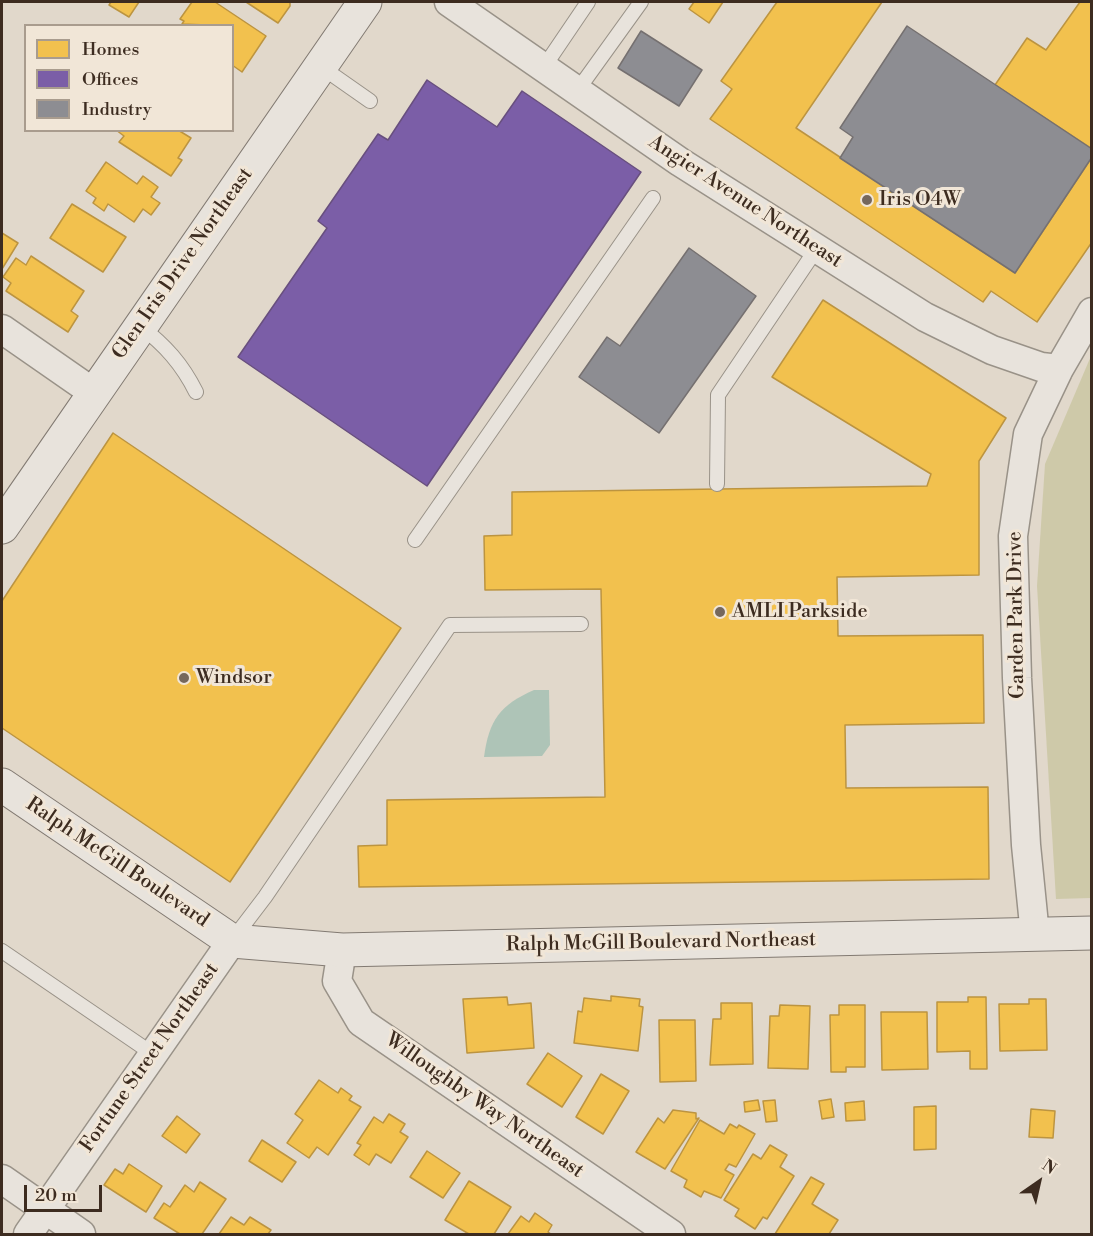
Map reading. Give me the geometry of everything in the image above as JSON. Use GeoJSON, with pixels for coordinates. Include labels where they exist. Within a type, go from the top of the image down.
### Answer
{"type":"FeatureCollection","features":[{"type":"Feature","properties":{"kind":"main road","name":"Glen Iris Drive Northeast"},"geometry":{"type":"LineString","coordinates":[[2,527],[365,2]]}},
{"type":"Feature","properties":{"kind":"main road","name":"Ralph McGill Boulevard"},"geometry":{"type":"LineString","coordinates":[[2,785],[232,941]]}},
{"type":"Feature","properties":{"kind":"main road","name":"Ralph McGill Boulevard Northeast"},"geometry":{"type":"LineString","coordinates":[[232,941],[342,950],[1092,933]]}},
{"type":"Feature","properties":{"kind":"street","name":"Angier Avenue Northeast"},"geometry":{"type":"LineString","coordinates":[[450,2],[680,162],[935,321],[992,350],[1041,367],[1059,369]]}},
{"type":"Feature","properties":{"kind":"street","name":"Garden Park Drive"},"geometry":{"type":"LineString","coordinates":[[1035,934],[1026,845],[1017,690],[1013,536],[1028,434],[1059,369],[1092,312]]}},
{"type":"Feature","properties":{"kind":"street"},"geometry":{"type":"LineString","coordinates":[[2,329],[94,393]]}},
{"type":"Feature","properties":{"kind":"street","name":"Fortune Street Northeast"},"geometry":{"type":"LineString","coordinates":[[28,1234],[232,941]]}},
{"type":"Feature","properties":{"kind":"street","name":"Willoughby Way Northeast"},"geometry":{"type":"LineString","coordinates":[[342,950],[337,981],[361,1022],[671,1234]]}},
{"type":"Feature","properties":{"kind":"street"},"geometry":{"type":"LineString","coordinates":[[2,1179],[81,1234]]}},
{"type":"Feature","properties":{"kind":"lane"},"geometry":{"type":"LineString","coordinates":[[544,67],[588,2]]}},
{"type":"Feature","properties":{"kind":"lane"},"geometry":{"type":"LineString","coordinates":[[577,91],[641,2]]}},
{"type":"Feature","properties":{"kind":"lane"},"geometry":{"type":"LineString","coordinates":[[320,66],[370,101]]}},
{"type":"Feature","properties":{"kind":"lane"},"geometry":{"type":"LineString","coordinates":[[415,540],[653,198]]}},
{"type":"Feature","properties":{"kind":"lane"},"geometry":{"type":"LineString","coordinates":[[717,484],[718,396],[817,249]]}},
{"type":"Feature","properties":{"kind":"lane"},"geometry":{"type":"LineString","coordinates":[[140,325],[160,342],[184,368],[196,392]]}},
{"type":"Feature","properties":{"kind":"lane"},"geometry":{"type":"LineString","coordinates":[[232,941],[265,897],[450,625],[581,624]]}},
{"type":"Feature","properties":{"kind":"lane"},"geometry":{"type":"LineString","coordinates":[[2,951],[153,1054]]}},
{"type":"Feature","properties":{"kind":"shaded area"},"geometry":{"type":"Polygon","coordinates":[[[1091,356],[1091,898],[1056,899],[1037,586],[1045,464],[1091,356]]]}},
{"type":"Feature","properties":{"kind":"shaded area"},"geometry":{"type":"Polygon","coordinates":[[[534,690],[549,690],[550,745],[542,756],[484,757],[489,733],[498,715],[513,702],[534,690]]]}},
{"type":"Feature","properties":{"kind":"building: Homes"},"geometry":{"type":"Polygon","coordinates":[[[111,2],[139,2],[129,17],[109,5],[111,2]]]}},
{"type":"Feature","properties":{"kind":"building: Homes"},"geometry":{"type":"Polygon","coordinates":[[[192,2],[215,2],[266,36],[242,72],[234,66],[234,24],[182,24],[184,21],[180,19],[192,2]]]}},
{"type":"Feature","properties":{"kind":"building: Homes"},"geometry":{"type":"Polygon","coordinates":[[[246,2],[290,2],[290,6],[278,23],[246,2]]]}},
{"type":"Feature","properties":{"kind":"building: Homes"},"geometry":{"type":"Polygon","coordinates":[[[694,2],[723,2],[709,23],[689,9],[694,2]]]}},
{"type":"Feature","properties":{"kind":"building: Homes","name":"Iris O4W"},"geometry":{"type":"Polygon","coordinates":[[[777,2],[882,2],[796,128],[1015,273],[1092,157],[1092,242],[1037,322],[991,291],[983,302],[710,119],[732,89],[721,81],[777,2]]]}},
{"type":"Feature","properties":{"kind":"building: Homes"},"geometry":{"type":"Polygon","coordinates":[[[1080,2],[1092,2],[1092,149],[995,85],[1027,38],[1046,50],[1080,2]]]}},
{"type":"Feature","properties":{"kind":"building: Homes"},"geometry":{"type":"Polygon","coordinates":[[[119,132],[181,132],[191,138],[178,158],[182,160],[171,176],[119,142],[124,136],[119,132]]]}},
{"type":"Feature","properties":{"kind":"building: Homes"},"geometry":{"type":"Polygon","coordinates":[[[106,162],[137,184],[143,176],[158,187],[151,197],[160,203],[151,215],[143,209],[134,222],[108,204],[104,211],[93,203],[96,198],[86,191],[106,162]]]}},
{"type":"Feature","properties":{"kind":"building: Homes"},"geometry":{"type":"Polygon","coordinates":[[[72,204],[126,237],[103,272],[50,238],[72,204]]]}},
{"type":"Feature","properties":{"kind":"building: Homes"},"geometry":{"type":"Polygon","coordinates":[[[2,233],[18,243],[2,269],[2,233]]]}},
{"type":"Feature","properties":{"kind":"building: Homes"},"geometry":{"type":"Polygon","coordinates":[[[31,256],[84,291],[71,311],[78,316],[68,332],[6,291],[11,283],[3,277],[16,258],[26,265],[31,256]]]}},
{"type":"Feature","properties":{"kind":"building: Homes","name":"AMLI Parkside"},"geometry":{"type":"Polygon","coordinates":[[[823,300],[1006,418],[979,461],[979,575],[837,577],[838,636],[983,635],[984,723],[845,725],[846,788],[988,787],[989,879],[359,887],[358,846],[387,845],[387,800],[605,797],[601,589],[485,590],[484,536],[512,535],[512,492],[927,486],[931,474],[772,377],[823,300]]]}},
{"type":"Feature","properties":{"kind":"building: Homes","name":"Windsor"},"geometry":{"type":"Polygon","coordinates":[[[113,433],[401,628],[230,882],[2,728],[2,601],[113,433]]]}},
{"type":"Feature","properties":{"kind":"building: Homes"},"geometry":{"type":"Polygon","coordinates":[[[611,996],[640,999],[639,1006],[643,1007],[638,1051],[574,1043],[578,1011],[582,1012],[584,998],[611,1001],[611,996]]]}},
{"type":"Feature","properties":{"kind":"building: Homes"},"geometry":{"type":"Polygon","coordinates":[[[507,997],[508,1005],[531,1003],[534,1048],[467,1053],[463,999],[507,997]]]}},
{"type":"Feature","properties":{"kind":"building: Homes"},"geometry":{"type":"Polygon","coordinates":[[[968,997],[986,997],[987,1069],[970,1069],[970,1051],[937,1052],[937,1002],[968,1002],[968,997]]]}},
{"type":"Feature","properties":{"kind":"building: Homes"},"geometry":{"type":"Polygon","coordinates":[[[1029,999],[1046,999],[1047,1050],[1000,1051],[999,1004],[1029,1004],[1029,999]]]}},
{"type":"Feature","properties":{"kind":"building: Homes"},"geometry":{"type":"Polygon","coordinates":[[[721,1003],[752,1003],[753,1064],[710,1065],[713,1019],[721,1019],[721,1003]]]}},
{"type":"Feature","properties":{"kind":"building: Homes"},"geometry":{"type":"Polygon","coordinates":[[[780,1005],[810,1006],[808,1069],[768,1068],[770,1016],[779,1016],[780,1005]]]}},
{"type":"Feature","properties":{"kind":"building: Homes"},"geometry":{"type":"Polygon","coordinates":[[[839,1005],[865,1005],[865,1067],[846,1067],[846,1072],[831,1072],[830,1015],[839,1015],[839,1005]]]}},
{"type":"Feature","properties":{"kind":"building: Homes"},"geometry":{"type":"Polygon","coordinates":[[[881,1012],[927,1012],[928,1069],[882,1070],[881,1012]]]}},
{"type":"Feature","properties":{"kind":"building: Homes"},"geometry":{"type":"Polygon","coordinates":[[[659,1020],[695,1020],[696,1081],[660,1082],[659,1020]]]}},
{"type":"Feature","properties":{"kind":"building: Homes"},"geometry":{"type":"Polygon","coordinates":[[[548,1053],[582,1076],[562,1107],[527,1084],[548,1053]]]}},
{"type":"Feature","properties":{"kind":"building: Homes"},"geometry":{"type":"Polygon","coordinates":[[[601,1074],[629,1091],[603,1134],[576,1117],[601,1074]]]}},
{"type":"Feature","properties":{"kind":"building: Homes"},"geometry":{"type":"Polygon","coordinates":[[[319,1080],[338,1093],[341,1088],[352,1096],[349,1100],[361,1107],[328,1155],[317,1147],[309,1158],[287,1143],[303,1120],[295,1114],[319,1080]]]}},
{"type":"Feature","properties":{"kind":"building: Homes"},"geometry":{"type":"Polygon","coordinates":[[[831,1099],[834,1117],[822,1119],[819,1101],[831,1099]]]}},
{"type":"Feature","properties":{"kind":"building: Homes"},"geometry":{"type":"Polygon","coordinates":[[[758,1100],[760,1110],[745,1112],[744,1102],[758,1100]]]}},
{"type":"Feature","properties":{"kind":"building: Homes"},"geometry":{"type":"Polygon","coordinates":[[[775,1100],[777,1121],[766,1122],[763,1101],[775,1100]]]}},
{"type":"Feature","properties":{"kind":"building: Homes"},"geometry":{"type":"Polygon","coordinates":[[[864,1101],[865,1120],[846,1121],[845,1103],[864,1101]]]}},
{"type":"Feature","properties":{"kind":"building: Homes"},"geometry":{"type":"Polygon","coordinates":[[[936,1106],[936,1149],[914,1150],[914,1107],[936,1106]]]}},
{"type":"Feature","properties":{"kind":"building: Homes"},"geometry":{"type":"Polygon","coordinates":[[[1031,1109],[1055,1111],[1053,1138],[1029,1137],[1031,1109]]]}},
{"type":"Feature","properties":{"kind":"building: Homes"},"geometry":{"type":"Polygon","coordinates":[[[673,1110],[696,1113],[696,1119],[699,1118],[665,1169],[636,1152],[658,1118],[664,1123],[673,1110]]]}},
{"type":"Feature","properties":{"kind":"building: Homes"},"geometry":{"type":"Polygon","coordinates":[[[389,1114],[405,1124],[400,1132],[408,1137],[391,1163],[376,1154],[369,1165],[354,1155],[361,1145],[357,1143],[374,1117],[383,1123],[389,1114]]]}},
{"type":"Feature","properties":{"kind":"building: Homes"},"geometry":{"type":"Polygon","coordinates":[[[177,1116],[200,1134],[186,1153],[162,1136],[177,1116]]]}},
{"type":"Feature","properties":{"kind":"building: Homes"},"geometry":{"type":"Polygon","coordinates":[[[700,1120],[724,1134],[730,1124],[737,1128],[739,1125],[755,1134],[736,1167],[729,1164],[725,1170],[734,1175],[721,1198],[704,1191],[701,1197],[684,1187],[687,1180],[671,1171],[700,1120]]]}},
{"type":"Feature","properties":{"kind":"building: Homes"},"geometry":{"type":"Polygon","coordinates":[[[262,1140],[296,1162],[282,1182],[249,1161],[262,1140]]]}},
{"type":"Feature","properties":{"kind":"building: Homes"},"geometry":{"type":"Polygon","coordinates":[[[770,1145],[787,1155],[780,1167],[794,1176],[767,1219],[763,1217],[755,1229],[735,1216],[739,1209],[724,1200],[753,1154],[761,1159],[770,1145]]]}},
{"type":"Feature","properties":{"kind":"building: Homes"},"geometry":{"type":"Polygon","coordinates":[[[427,1151],[460,1173],[443,1198],[410,1177],[427,1151]]]}},
{"type":"Feature","properties":{"kind":"building: Homes"},"geometry":{"type":"Polygon","coordinates":[[[129,1164],[162,1186],[146,1212],[104,1185],[115,1169],[123,1174],[129,1164]]]}},
{"type":"Feature","properties":{"kind":"building: Homes"},"geometry":{"type":"Polygon","coordinates":[[[811,1177],[824,1184],[812,1204],[838,1220],[829,1234],[775,1234],[811,1177]]]}},
{"type":"Feature","properties":{"kind":"building: Homes"},"geometry":{"type":"Polygon","coordinates":[[[469,1181],[511,1207],[494,1234],[469,1234],[445,1220],[469,1181]]]}},
{"type":"Feature","properties":{"kind":"building: Homes"},"geometry":{"type":"Polygon","coordinates":[[[200,1182],[226,1199],[202,1234],[180,1234],[154,1218],[164,1203],[170,1207],[185,1185],[194,1192],[200,1182]]]}},
{"type":"Feature","properties":{"kind":"building: Homes"},"geometry":{"type":"Polygon","coordinates":[[[535,1213],[552,1225],[548,1232],[551,1234],[508,1234],[521,1216],[529,1222],[535,1213]]]}},
{"type":"Feature","properties":{"kind":"building: Homes"},"geometry":{"type":"Polygon","coordinates":[[[231,1217],[244,1225],[250,1217],[271,1230],[268,1234],[219,1234],[231,1217]]]}},
{"type":"Feature","properties":{"kind":"building: Offices"},"geometry":{"type":"Polygon","coordinates":[[[427,80],[497,127],[522,91],[641,172],[427,486],[238,357],[327,228],[318,221],[378,134],[388,140],[427,80]]]}},
{"type":"Feature","properties":{"kind":"building: Industry"},"geometry":{"type":"Polygon","coordinates":[[[907,26],[1092,149],[1092,157],[1015,273],[840,158],[853,137],[840,128],[907,26]]]}},
{"type":"Feature","properties":{"kind":"building: Industry"},"geometry":{"type":"Polygon","coordinates":[[[641,31],[702,70],[679,106],[618,68],[641,31]]]}},
{"type":"Feature","properties":{"kind":"building: Industry"},"geometry":{"type":"Polygon","coordinates":[[[689,248],[756,296],[659,433],[579,377],[607,337],[620,346],[689,248]]]}},
{"type":"Feature","properties":{"kind":"place","name":"Iris O4W"},"geometry":{"type":"Point","coordinates":[867,200]}},
{"type":"Feature","properties":{"kind":"place","name":"AMLI Parkside"},"geometry":{"type":"Point","coordinates":[720,612]}},
{"type":"Feature","properties":{"kind":"place","name":"Windsor"},"geometry":{"type":"Point","coordinates":[184,678]}}]}
